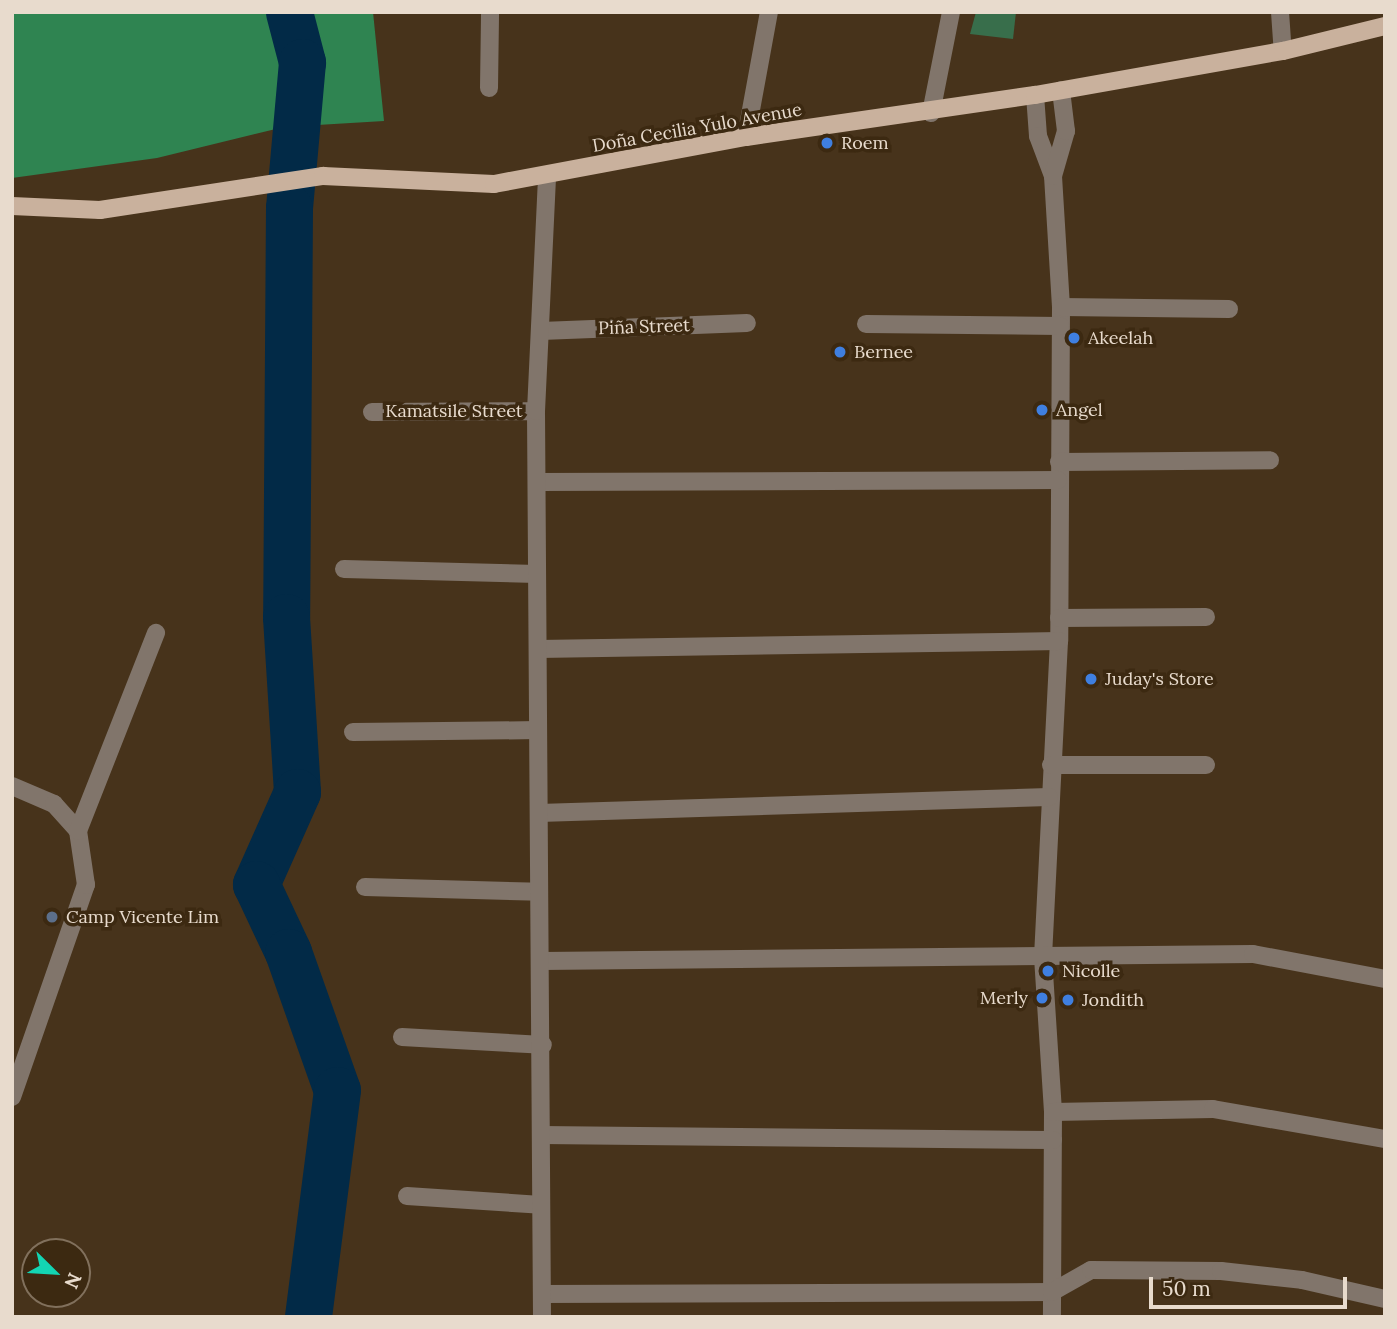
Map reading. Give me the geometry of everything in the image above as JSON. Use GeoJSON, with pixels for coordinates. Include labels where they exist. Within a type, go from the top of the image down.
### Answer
{"type":"FeatureCollection","features":[{"type":"Feature","properties":{"kind":"main road","name":"Doña Cecilia Yulo Avenue"},"geometry":{"type":"LineString","coordinates":[[12,206],[100,211],[323,176],[494,184],[547,177],[746,137],[931,113],[1283,51],[1379,22]]}},
{"type":"Feature","properties":{"kind":"street"},"geometry":{"type":"LineString","coordinates":[[489,88],[490,12]]}},
{"type":"Feature","properties":{"kind":"street"},"geometry":{"type":"LineString","coordinates":[[746,137],[769,12]]}},
{"type":"Feature","properties":{"kind":"street"},"geometry":{"type":"LineString","coordinates":[[931,113],[951,12]]}},
{"type":"Feature","properties":{"kind":"street"},"geometry":{"type":"LineString","coordinates":[[1280,12],[1283,51]]}},
{"type":"Feature","properties":{"kind":"street"},"geometry":{"type":"LineString","coordinates":[[1053,176],[1066,131],[1061,90]]}},
{"type":"Feature","properties":{"kind":"street"},"geometry":{"type":"LineString","coordinates":[[1035,95],[1038,135],[1053,176],[1061,316],[1059,642],[1049,797],[1043,957],[1054,1112],[1052,1317]]}},
{"type":"Feature","properties":{"kind":"street"},"geometry":{"type":"LineString","coordinates":[[542,1317],[543,1045],[538,813],[536,411],[547,177]]}},
{"type":"Feature","properties":{"kind":"street"},"geometry":{"type":"LineString","coordinates":[[866,324],[1229,309]]}},
{"type":"Feature","properties":{"kind":"street","name":"Piña Street"},"geometry":{"type":"LineString","coordinates":[[541,331],[747,323]]}},
{"type":"Feature","properties":{"kind":"street","name":"Kamatsile Street"},"geometry":{"type":"LineString","coordinates":[[372,412],[536,411]]}},
{"type":"Feature","properties":{"kind":"street"},"geometry":{"type":"LineString","coordinates":[[538,482],[1058,471],[1270,460]]}},
{"type":"Feature","properties":{"kind":"street"},"geometry":{"type":"LineString","coordinates":[[344,569],[537,574]]}},
{"type":"Feature","properties":{"kind":"street"},"geometry":{"type":"LineString","coordinates":[[1059,618],[1206,617]]}},
{"type":"Feature","properties":{"kind":"street"},"geometry":{"type":"LineString","coordinates":[[12,1097],[86,885],[78,831],[156,633]]}},
{"type":"Feature","properties":{"kind":"street"},"geometry":{"type":"LineString","coordinates":[[538,649],[1059,642]]}},
{"type":"Feature","properties":{"kind":"street"},"geometry":{"type":"LineString","coordinates":[[353,732],[538,730]]}},
{"type":"Feature","properties":{"kind":"street"},"geometry":{"type":"LineString","coordinates":[[1051,765],[1206,765]]}},
{"type":"Feature","properties":{"kind":"street"},"geometry":{"type":"LineString","coordinates":[[12,786],[54,804],[78,831]]}},
{"type":"Feature","properties":{"kind":"street"},"geometry":{"type":"LineString","coordinates":[[538,813],[1049,797]]}},
{"type":"Feature","properties":{"kind":"street"},"geometry":{"type":"LineString","coordinates":[[365,887],[539,892]]}},
{"type":"Feature","properties":{"kind":"street"},"geometry":{"type":"LineString","coordinates":[[542,961],[1254,954],[1385,979]]}},
{"type":"Feature","properties":{"kind":"street"},"geometry":{"type":"LineString","coordinates":[[402,1037],[543,1045]]}},
{"type":"Feature","properties":{"kind":"street"},"geometry":{"type":"LineString","coordinates":[[1054,1112],[1213,1109],[1385,1139]]}},
{"type":"Feature","properties":{"kind":"street"},"geometry":{"type":"LineString","coordinates":[[541,1135],[1053,1140]]}},
{"type":"Feature","properties":{"kind":"street"},"geometry":{"type":"LineString","coordinates":[[407,1196],[541,1205]]}},
{"type":"Feature","properties":{"kind":"street"},"geometry":{"type":"LineString","coordinates":[[542,1294],[1052,1292],[1091,1270],[1221,1271],[1302,1280],[1385,1299]]}},
{"type":"Feature","properties":{"kind":"green space"},"geometry":{"type":"Polygon","coordinates":[[[12,12],[373,12],[384,121],[284,127],[157,158],[12,178],[12,12]]]}},
{"type":"Feature","properties":{"kind":"green space"},"geometry":{"type":"Polygon","coordinates":[[[976,12],[1016,12],[1013,39],[970,34],[976,12]]]}},
{"type":"Feature","properties":{"kind":"waterway"},"geometry":{"type":"LineString","coordinates":[[289,12],[302,62],[289,208],[286,617],[297,792],[256,884],[288,952],[337,1090],[308,1317]]}},
{"type":"Feature","properties":{"kind":"place","name":"Roem"},"geometry":{"type":"Point","coordinates":[827,143]}},
{"type":"Feature","properties":{"kind":"place","name":"Akeelah"},"geometry":{"type":"Point","coordinates":[1074,338]}},
{"type":"Feature","properties":{"kind":"place","name":"Bernee"},"geometry":{"type":"Point","coordinates":[840,352]}},
{"type":"Feature","properties":{"kind":"place","name":"Angel"},"geometry":{"type":"Point","coordinates":[1042,410]}},
{"type":"Feature","properties":{"kind":"place","name":"Juday's Store"},"geometry":{"type":"Point","coordinates":[1091,679]}},
{"type":"Feature","properties":{"kind":"place","name":"Camp Vicente Lim"},"geometry":{"type":"Point","coordinates":[52,917]}},
{"type":"Feature","properties":{"kind":"place","name":"Nicolle"},"geometry":{"type":"Point","coordinates":[1048,971]}},
{"type":"Feature","properties":{"kind":"place","name":"Merly"},"geometry":{"type":"Point","coordinates":[1042,998]}},
{"type":"Feature","properties":{"kind":"place","name":"Jondith"},"geometry":{"type":"Point","coordinates":[1068,1000]}}]}
